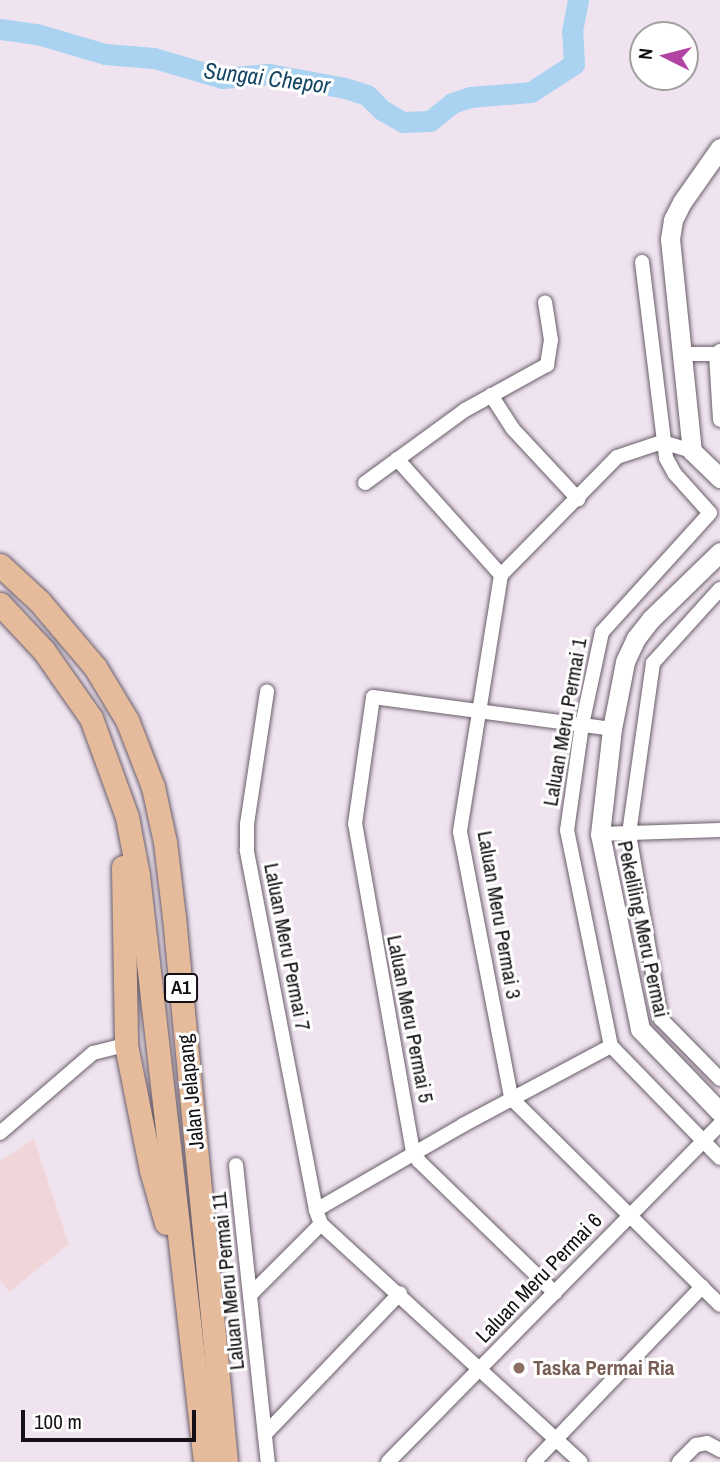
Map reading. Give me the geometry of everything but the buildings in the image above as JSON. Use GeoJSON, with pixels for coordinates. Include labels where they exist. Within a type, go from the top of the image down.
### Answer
{"type":"FeatureCollection","features":[{"type":"Feature","properties":{"kind":"main road","name":"Jalan Jelapang"},"geometry":{"type":"LineString","coordinates":[[0,565],[39,601],[95,667],[127,720],[153,787],[173,904],[226,1462]]}},
{"type":"Feature","properties":{"kind":"main road","name":"Jalan Jelapang"},"geometry":{"type":"LineString","coordinates":[[0,604],[44,651],[73,689],[91,718],[116,780],[138,875],[205,1462]]}},
{"type":"Feature","properties":{"kind":"main road"},"geometry":{"type":"LineString","coordinates":[[116,780],[124,872],[126,1045],[151,1170],[183,1281]]}},
{"type":"Feature","properties":{"kind":"street"},"geometry":{"type":"LineString","coordinates":[[692,451],[680,354],[671,226],[682,202],[720,149]]}},
{"type":"Feature","properties":{"kind":"street","name":"Laluan Meru Permai 1"},"geometry":{"type":"LineString","coordinates":[[611,1046],[567,830],[582,725],[602,632],[710,513],[675,474],[662,442],[642,262]]}},
{"type":"Feature","properties":{"kind":"street"},"geometry":{"type":"LineString","coordinates":[[365,483],[491,395],[547,365],[551,340],[545,302]]}},
{"type":"Feature","properties":{"kind":"street"},"geometry":{"type":"LineString","coordinates":[[680,354],[718,352],[720,420]]}},
{"type":"Feature","properties":{"kind":"street"},"geometry":{"type":"LineString","coordinates":[[491,395],[513,429],[578,499]]}},
{"type":"Feature","properties":{"kind":"street"},"geometry":{"type":"LineString","coordinates":[[397,459],[501,575],[617,457],[662,442],[692,451],[720,478]]}},
{"type":"Feature","properties":{"kind":"street","name":"Pekeliling Meru Permai"},"geometry":{"type":"LineString","coordinates":[[720,552],[636,638],[625,662],[612,729],[600,834],[640,1029],[720,1112]]}},
{"type":"Feature","properties":{"kind":"street","name":"Laluan Meru Permai 3"},"geometry":{"type":"LineString","coordinates":[[501,575],[460,832],[511,1098]]}},
{"type":"Feature","properties":{"kind":"street"},"geometry":{"type":"LineString","coordinates":[[720,589],[653,663],[629,834],[661,1019],[720,1079]]}},
{"type":"Feature","properties":{"kind":"street","name":"Laluan Meru Permai 7"},"geometry":{"type":"LineString","coordinates":[[267,691],[247,824],[247,850],[319,1217]]}},
{"type":"Feature","properties":{"kind":"street","name":"Laluan Meru Permai 5"},"geometry":{"type":"LineString","coordinates":[[413,1152],[354,835],[373,697],[478,711]]}},
{"type":"Feature","properties":{"kind":"street"},"geometry":{"type":"LineString","coordinates":[[478,711],[612,729]]}},
{"type":"Feature","properties":{"kind":"street"},"geometry":{"type":"LineString","coordinates":[[600,834],[720,830]]}},
{"type":"Feature","properties":{"kind":"street"},"geometry":{"type":"LineString","coordinates":[[0,1133],[93,1053],[126,1045]]}},
{"type":"Feature","properties":{"kind":"street"},"geometry":{"type":"LineString","coordinates":[[251,1294],[319,1217],[413,1152],[611,1046],[720,1157]]}},
{"type":"Feature","properties":{"kind":"street"},"geometry":{"type":"LineString","coordinates":[[511,1098],[628,1217],[720,1305]]}},
{"type":"Feature","properties":{"kind":"street","name":"Laluan Meru Permai 6"},"geometry":{"type":"LineString","coordinates":[[388,1462],[720,1124]]}},
{"type":"Feature","properties":{"kind":"street"},"geometry":{"type":"LineString","coordinates":[[413,1152],[419,1161],[555,1293]]}},
{"type":"Feature","properties":{"kind":"street","name":"Laluan Meru Permai 11"},"geometry":{"type":"LineString","coordinates":[[236,1165],[268,1462]]}},
{"type":"Feature","properties":{"kind":"street"},"geometry":{"type":"LineString","coordinates":[[319,1217],[580,1462]]}},
{"type":"Feature","properties":{"kind":"street"},"geometry":{"type":"LineString","coordinates":[[534,1462],[702,1287]]}},
{"type":"Feature","properties":{"kind":"street"},"geometry":{"type":"LineString","coordinates":[[265,1434],[400,1293]]}},
{"type":"Feature","properties":{"kind":"street"},"geometry":{"type":"LineString","coordinates":[[679,1462],[696,1445],[707,1443],[720,1450]]}},
{"type":"Feature","properties":{"kind":"shaded area"},"geometry":{"type":"Polygon","coordinates":[[[34,1139],[69,1244],[9,1292],[0,1280],[0,1161],[34,1139]]]}},
{"type":"Feature","properties":{"kind":"waterway","name":"Sungai Chepor"},"geometry":{"type":"LineString","coordinates":[[0,29],[37,34],[105,54],[154,58],[222,78],[269,74],[345,88],[367,95],[382,110],[403,122],[430,121],[452,103],[470,97],[531,92],[574,64],[572,31],[578,0]]}},
{"type":"Feature","properties":{"kind":"place","name":"Taska Permai Ria"},"geometry":{"type":"Point","coordinates":[519,1368]}}]}
